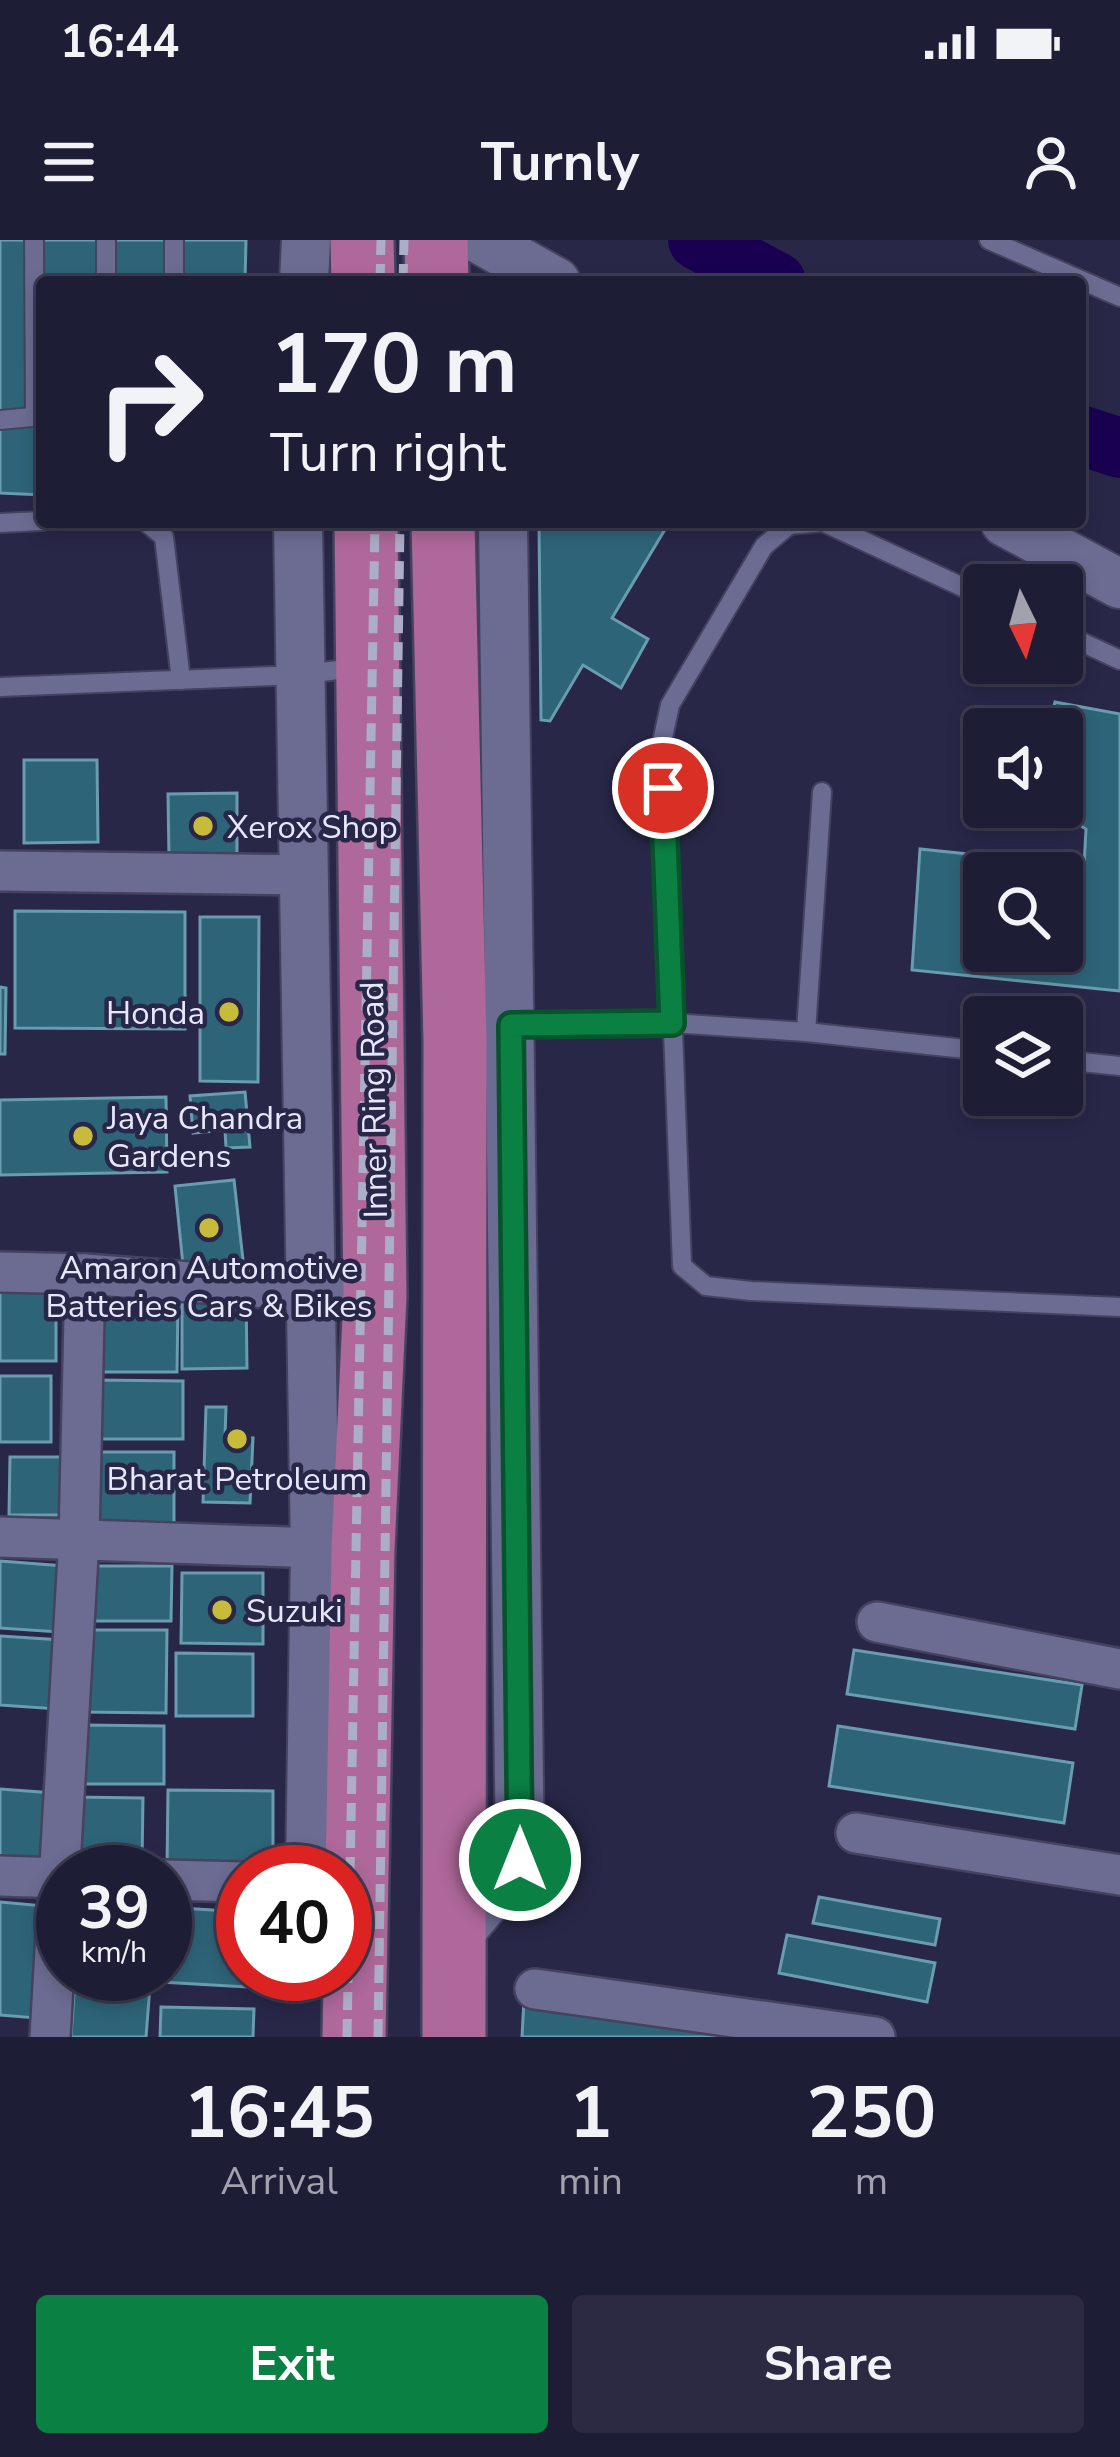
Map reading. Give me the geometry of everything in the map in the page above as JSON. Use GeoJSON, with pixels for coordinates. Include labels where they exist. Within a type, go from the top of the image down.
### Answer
{"type":"FeatureCollection","features":[{"type":"Feature","properties":{"kind":"highway"},"geometry":{"type":"LineString","coordinates":[[362,240],[363,276]]}},
{"type":"Feature","properties":{"kind":"highway"},"geometry":{"type":"LineString","coordinates":[[436,240],[437,276]]}},
{"type":"Feature","properties":{"kind":"highway","name":"Inner Ring Road"},"geometry":{"type":"LineString","coordinates":[[354,2037],[339,1549],[375,1296],[366,528]]}},
{"type":"Feature","properties":{"kind":"highway"},"geometry":{"type":"LineString","coordinates":[[443,528],[483,1024],[454,2037]]}},
{"type":"Feature","properties":{"kind":"street"},"geometry":{"type":"LineString","coordinates":[[304,276],[306,240]]}},
{"type":"Feature","properties":{"kind":"street"},"geometry":{"type":"LineString","coordinates":[[481,240],[545,276]]}},
{"type":"Feature","properties":{"kind":"street"},"geometry":{"type":"LineString","coordinates":[[298,528],[309,1290],[339,1549],[312,1845]]}},
{"type":"Feature","properties":{"kind":"street"},"geometry":{"type":"LineString","coordinates":[[483,1024],[503,528]]}},
{"type":"Feature","properties":{"kind":"street"},"geometry":{"type":"LineString","coordinates":[[1016,528],[1120,584]]}},
{"type":"Feature","properties":{"kind":"street"},"geometry":{"type":"LineString","coordinates":[[0,871],[305,874]]}},
{"type":"Feature","properties":{"kind":"street"},"geometry":{"type":"LineString","coordinates":[[0,1272],[375,1296]]}},
{"type":"Feature","properties":{"kind":"street"},"geometry":{"type":"LineString","coordinates":[[62,1845],[80,1539],[86,1274]]}},
{"type":"Feature","properties":{"kind":"street"},"geometry":{"type":"LineString","coordinates":[[0,1537],[339,1549]]}},
{"type":"Feature","properties":{"kind":"street"},"geometry":{"type":"LineString","coordinates":[[877,1622],[1120,1669]]}},
{"type":"Feature","properties":{"kind":"street"},"geometry":{"type":"LineString","coordinates":[[856,1832],[1120,1875]]}},
{"type":"Feature","properties":{"kind":"street"},"geometry":{"type":"LineString","coordinates":[[0,1876],[36,1877]]}},
{"type":"Feature","properties":{"kind":"street"},"geometry":{"type":"LineString","coordinates":[[535,1989],[875,2037]]}},
{"type":"Feature","properties":{"kind":"street"},"geometry":{"type":"LineString","coordinates":[[50,2037],[52,2001]]}},
{"type":"Feature","properties":{"kind":"street"},"geometry":{"type":"LineString","coordinates":[[334,2001],[341,2037]]}},
{"type":"Feature","properties":{"kind":"lane"},"geometry":{"type":"LineString","coordinates":[[34,240],[36,310]]}},
{"type":"Feature","properties":{"kind":"lane"},"geometry":{"type":"LineString","coordinates":[[106,240],[106,276]]}},
{"type":"Feature","properties":{"kind":"lane"},"geometry":{"type":"LineString","coordinates":[[174,240],[174,276]]}},
{"type":"Feature","properties":{"kind":"lane"},"geometry":{"type":"LineString","coordinates":[[989,240],[1072,276]]}},
{"type":"Feature","properties":{"kind":"lane"},"geometry":{"type":"LineString","coordinates":[[1086,282],[1120,297]]}},
{"type":"Feature","properties":{"kind":"lane"},"geometry":{"type":"LineString","coordinates":[[0,420],[36,416]]}},
{"type":"Feature","properties":{"kind":"lane"},"geometry":{"type":"LineString","coordinates":[[0,523],[36,521]]}},
{"type":"Feature","properties":{"kind":"lane"},"geometry":{"type":"LineString","coordinates":[[156,528],[164,537],[181,680]]}},
{"type":"Feature","properties":{"kind":"lane"},"geometry":{"type":"LineString","coordinates":[[785,528],[764,546],[670,706],[662,742],[682,1266],[706,1286],[751,1291],[1120,1307]]}},
{"type":"Feature","properties":{"kind":"lane"},"geometry":{"type":"LineString","coordinates":[[836,528],[963,587]]}},
{"type":"Feature","properties":{"kind":"lane"},"geometry":{"type":"LineString","coordinates":[[1083,643],[1120,660]]}},
{"type":"Feature","properties":{"kind":"lane"},"geometry":{"type":"LineString","coordinates":[[0,687],[299,675],[367,666]]}},
{"type":"Feature","properties":{"kind":"lane"},"geometry":{"type":"LineString","coordinates":[[806,1032],[822,792]]}},
{"type":"Feature","properties":{"kind":"lane"},"geometry":{"type":"LineString","coordinates":[[483,1024],[672,1023],[963,1049]]}},
{"type":"Feature","properties":{"kind":"lane"},"geometry":{"type":"LineString","coordinates":[[1083,1062],[1120,1066]]}},
{"type":"Feature","properties":{"kind":"building"},"geometry":{"type":"Polygon","coordinates":[[[0,240],[246,240],[245,276],[36,276],[36,495],[0,493],[0,240]]]}},
{"type":"Feature","properties":{"kind":"building"},"geometry":{"type":"Polygon","coordinates":[[[539,528],[666,528],[612,618],[648,639],[621,688],[583,665],[550,721],[541,720],[539,528]]]}},
{"type":"Feature","properties":{"kind":"building"},"geometry":{"type":"Polygon","coordinates":[[[1055,702],[1120,714],[1120,991],[912,970],[920,849],[963,853],[963,972],[1083,972],[1083,708],[1053,708],[1055,702]]]}},
{"type":"Feature","properties":{"kind":"building"},"geometry":{"type":"Polygon","coordinates":[[[24,760],[97,760],[98,842],[24,843],[24,760]]]}},
{"type":"Feature","properties":{"kind":"building","name":"Xerox Shop"},"geometry":{"type":"Polygon","coordinates":[[[237,793],[237,858],[169,858],[168,794],[237,793]]]}},
{"type":"Feature","properties":{"kind":"building"},"geometry":{"type":"Polygon","coordinates":[[[15,911],[185,912],[185,1029],[15,1028],[15,911]]]}},
{"type":"Feature","properties":{"kind":"building"},"geometry":{"type":"Polygon","coordinates":[[[200,917],[259,917],[258,1082],[200,1081],[200,917]]]}},
{"type":"Feature","properties":{"kind":"building"},"geometry":{"type":"Polygon","coordinates":[[[0,987],[6,988],[5,1054],[0,1054],[0,987]]]}},
{"type":"Feature","properties":{"kind":"building"},"geometry":{"type":"Polygon","coordinates":[[[245,1092],[250,1147],[226,1148],[225,1130],[193,1133],[190,1096],[245,1092]]]}},
{"type":"Feature","properties":{"kind":"building","name":"Jaya Chandra Gardens"},"geometry":{"type":"Polygon","coordinates":[[[166,1097],[167,1172],[0,1175],[0,1100],[166,1097]]]}},
{"type":"Feature","properties":{"kind":"building","name":"Amaron Automotive Batteries Cars & Bikes"},"geometry":{"type":"Polygon","coordinates":[[[234,1180],[244,1269],[184,1275],[175,1186],[234,1180]]]}},
{"type":"Feature","properties":{"kind":"building"},"geometry":{"type":"Polygon","coordinates":[[[0,1292],[56,1292],[56,1361],[0,1361],[0,1292]]]}},
{"type":"Feature","properties":{"kind":"building"},"geometry":{"type":"Polygon","coordinates":[[[182,1292],[246,1292],[247,1368],[182,1369],[182,1292]]]}},
{"type":"Feature","properties":{"kind":"building"},"geometry":{"type":"Polygon","coordinates":[[[97,1301],[178,1302],[177,1372],[97,1372],[97,1301]]]}},
{"type":"Feature","properties":{"kind":"building"},"geometry":{"type":"Polygon","coordinates":[[[0,1376],[51,1376],[51,1442],[0,1442],[0,1376]]]}},
{"type":"Feature","properties":{"kind":"building"},"geometry":{"type":"Polygon","coordinates":[[[97,1380],[183,1381],[183,1439],[97,1439],[97,1380]]]}},
{"type":"Feature","properties":{"kind":"building"},"geometry":{"type":"Polygon","coordinates":[[[206,1407],[226,1407],[225,1437],[253,1438],[250,1503],[203,1502],[206,1407]]]}},
{"type":"Feature","properties":{"kind":"building"},"geometry":{"type":"Polygon","coordinates":[[[93,1452],[174,1452],[174,1528],[92,1528],[93,1452]]]}},
{"type":"Feature","properties":{"kind":"building"},"geometry":{"type":"Polygon","coordinates":[[[10,1457],[69,1457],[69,1515],[9,1515],[10,1457]]]}},
{"type":"Feature","properties":{"kind":"building"},"geometry":{"type":"Polygon","coordinates":[[[0,1561],[64,1566],[59,1632],[0,1628],[0,1561]]]}},
{"type":"Feature","properties":{"kind":"building"},"geometry":{"type":"Polygon","coordinates":[[[85,1566],[172,1566],[171,1621],[85,1621],[85,1566]]]}},
{"type":"Feature","properties":{"kind":"building"},"geometry":{"type":"Polygon","coordinates":[[[182,1573],[263,1573],[263,1644],[181,1643],[182,1573]]]}},
{"type":"Feature","properties":{"kind":"building"},"geometry":{"type":"Polygon","coordinates":[[[82,1630],[167,1630],[166,1713],[82,1712],[82,1630]]]}},
{"type":"Feature","properties":{"kind":"building"},"geometry":{"type":"Polygon","coordinates":[[[0,1636],[62,1640],[57,1709],[0,1705],[0,1636]]]}},
{"type":"Feature","properties":{"kind":"building"},"geometry":{"type":"Polygon","coordinates":[[[854,1650],[1082,1685],[1075,1729],[847,1694],[854,1650]]]}},
{"type":"Feature","properties":{"kind":"building"},"geometry":{"type":"Polygon","coordinates":[[[176,1653],[253,1654],[253,1716],[176,1716],[176,1653]]]}},
{"type":"Feature","properties":{"kind":"building"},"geometry":{"type":"Polygon","coordinates":[[[84,1725],[164,1726],[164,1784],[84,1784],[84,1725]]]}},
{"type":"Feature","properties":{"kind":"building"},"geometry":{"type":"Polygon","coordinates":[[[838,1726],[1073,1763],[1064,1823],[829,1786],[838,1726]]]}},
{"type":"Feature","properties":{"kind":"building"},"geometry":{"type":"Polygon","coordinates":[[[0,1789],[53,1793],[49,1845],[36,1845],[36,1859],[0,1856],[0,1789]]]}},
{"type":"Feature","properties":{"kind":"building"},"geometry":{"type":"Polygon","coordinates":[[[168,1790],[273,1791],[273,1845],[216,1845],[216,1869],[192,1869],[192,1845],[167,1845],[168,1790]]]}},
{"type":"Feature","properties":{"kind":"building"},"geometry":{"type":"Polygon","coordinates":[[[72,1797],[143,1798],[142,1845],[72,1845],[72,1797]]]}},
{"type":"Feature","properties":{"kind":"building"},"geometry":{"type":"Polygon","coordinates":[[[819,1897],[940,1919],[935,1945],[813,1923],[819,1897]]]}},
{"type":"Feature","properties":{"kind":"building"},"geometry":{"type":"Polygon","coordinates":[[[0,1902],[36,1905],[36,2018],[0,2015],[0,1902]]]}},
{"type":"Feature","properties":{"kind":"building"},"geometry":{"type":"Polygon","coordinates":[[[192,1909],[216,1910],[216,1985],[192,1984],[192,1909]]]}},
{"type":"Feature","properties":{"kind":"building"},"geometry":{"type":"Polygon","coordinates":[[[787,1935],[935,1963],[927,2002],[779,1973],[787,1935]]]}},
{"type":"Feature","properties":{"kind":"building"},"geometry":{"type":"Polygon","coordinates":[[[524,1999],[760,2037],[522,2037],[524,1999]]]}},
{"type":"Feature","properties":{"kind":"building"},"geometry":{"type":"Polygon","coordinates":[[[74,2001],[149,2001],[146,2037],[71,2037],[74,2001]]]}},
{"type":"Feature","properties":{"kind":"building"},"geometry":{"type":"Polygon","coordinates":[[[161,2007],[254,2009],[253,2037],[160,2037],[161,2007]]]}},
{"type":"Feature","properties":{"kind":"waterway"},"geometry":{"type":"LineString","coordinates":[[698,240],[765,276]]}},
{"type":"Feature","properties":{"kind":"waterway"},"geometry":{"type":"LineString","coordinates":[[1086,437],[1120,448]]}},
{"type":"Feature","properties":{"kind":"railway"},"geometry":{"type":"LineString","coordinates":[[380,276],[381,240]]}},
{"type":"Feature","properties":{"kind":"railway"},"geometry":{"type":"LineString","coordinates":[[403,276],[404,240]]}},
{"type":"Feature","properties":{"kind":"railway"},"geometry":{"type":"LineString","coordinates":[[347,2037],[375,528]]}},
{"type":"Feature","properties":{"kind":"railway"},"geometry":{"type":"LineString","coordinates":[[378,2037],[400,528]]}},
{"type":"Feature","properties":{"kind":"place","name":"Xerox Shop"},"geometry":{"type":"Point","coordinates":[203,826]}},
{"type":"Feature","properties":{"kind":"place","name":"Honda"},"geometry":{"type":"Point","coordinates":[229,1012]}},
{"type":"Feature","properties":{"kind":"place","name":"Jaya Chandra Gardens"},"geometry":{"type":"Point","coordinates":[83,1136]}},
{"type":"Feature","properties":{"kind":"place","name":"Amaron Automotive Batteries Cars & Bikes"},"geometry":{"type":"Point","coordinates":[209,1228]}},
{"type":"Feature","properties":{"kind":"place","name":"Bharat Petroleum"},"geometry":{"type":"Point","coordinates":[237,1439]}},
{"type":"Feature","properties":{"kind":"place","name":"Suzuki"},"geometry":{"type":"Point","coordinates":[222,1610]}},
{"type":"Feature","properties":{"kind":"route"},"geometry":{"type":"LineString","coordinates":[[520,1860],[511,1025],[672,1023],[663,788]]}}]}
